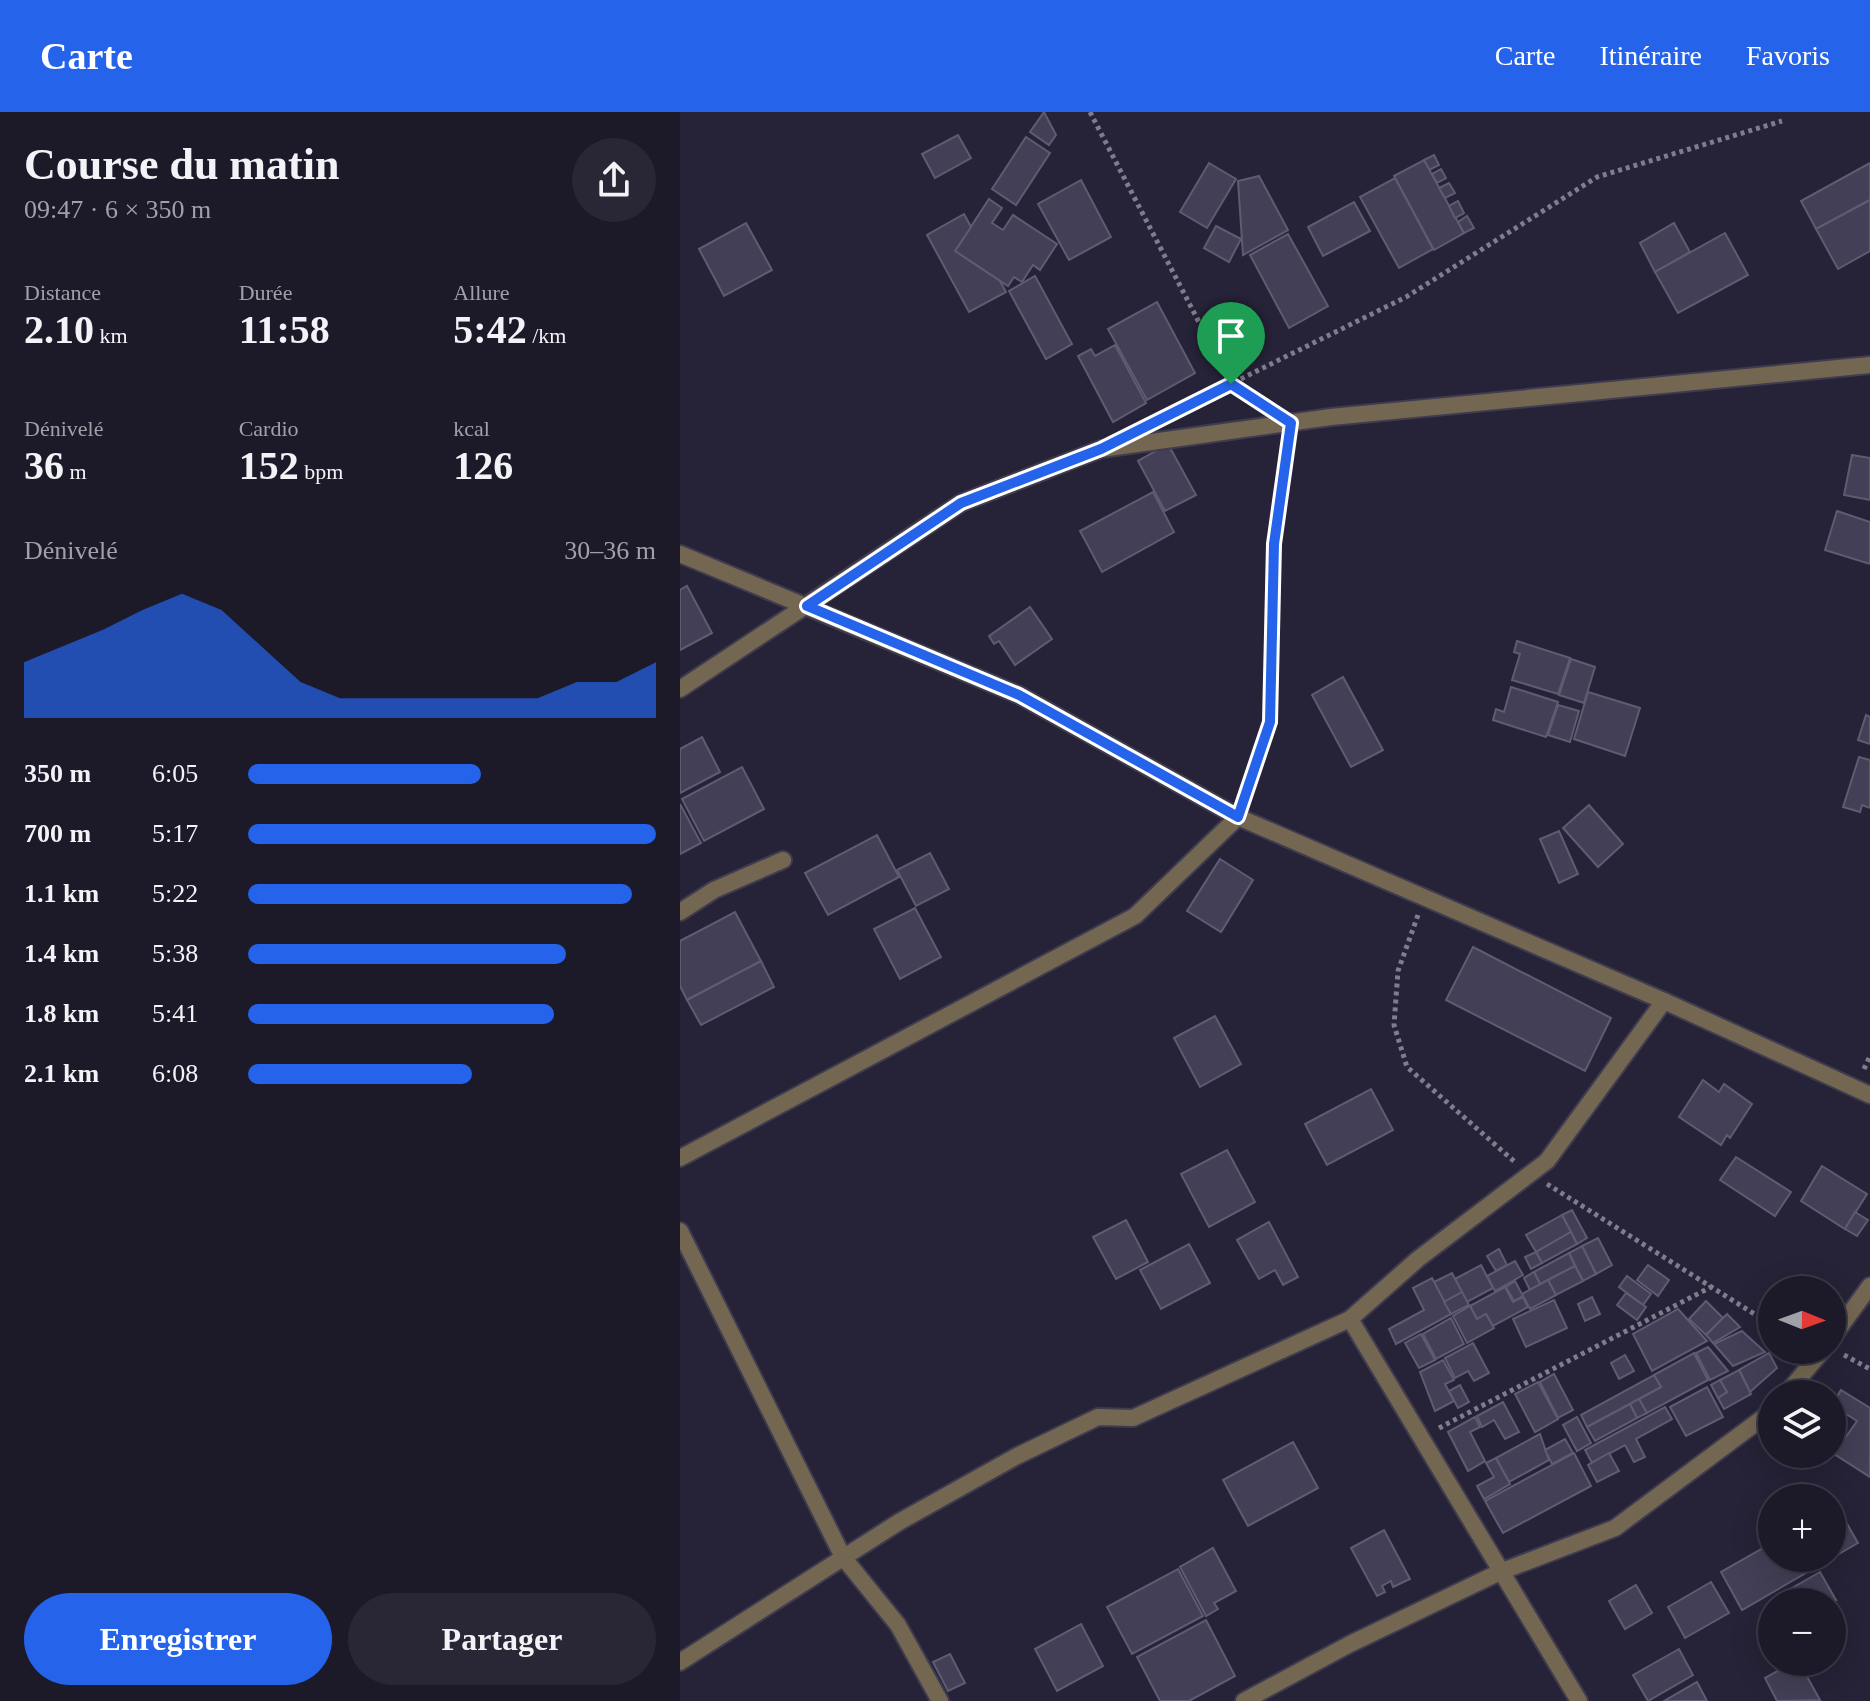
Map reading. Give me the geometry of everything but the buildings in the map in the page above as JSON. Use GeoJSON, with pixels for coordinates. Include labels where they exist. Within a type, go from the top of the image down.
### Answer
{"type":"FeatureCollection","features":[{"type":"Feature","properties":{"kind":"street"},"geometry":{"type":"LineString","coordinates":[[680,689],[961,503],[1101,449],[1291,423],[1870,365]]}},
{"type":"Feature","properties":{"kind":"street"},"geometry":{"type":"LineString","coordinates":[[680,554],[1019,695],[1238,817],[1664,1001],[1870,1095]]}},
{"type":"Feature","properties":{"kind":"street"},"geometry":{"type":"LineString","coordinates":[[680,1158],[1135,916],[1238,817]]}},
{"type":"Feature","properties":{"kind":"street"},"geometry":{"type":"LineString","coordinates":[[680,912],[714,890],[783,860]]}},
{"type":"Feature","properties":{"kind":"street"},"geometry":{"type":"LineString","coordinates":[[680,1662],[843,1557],[1017,1456],[1098,1417],[1133,1418],[1350,1319],[1418,1259],[1547,1161],[1664,1001]]}},
{"type":"Feature","properties":{"kind":"street"},"geometry":{"type":"LineString","coordinates":[[680,1231],[843,1557],[898,1625],[940,1701]]}},
{"type":"Feature","properties":{"kind":"street"},"geometry":{"type":"LineString","coordinates":[[1846,1319],[1870,1286]]}},
{"type":"Feature","properties":{"kind":"street"},"geometry":{"type":"LineString","coordinates":[[1350,1319],[1579,1701]]}},
{"type":"Feature","properties":{"kind":"street"},"geometry":{"type":"LineString","coordinates":[[1798,1380],[1811,1364]]}},
{"type":"Feature","properties":{"kind":"street"},"geometry":{"type":"LineString","coordinates":[[1244,1701],[1350,1644],[1500,1572],[1615,1528],[1758,1421]]}},
{"type":"Feature","properties":{"kind":"path"},"geometry":{"type":"LineString","coordinates":[[1090,112],[1231,384],[1291,423],[1274,544],[1270,722],[1238,817]]}},
{"type":"Feature","properties":{"kind":"path"},"geometry":{"type":"LineString","coordinates":[[1153,423],[1406,297],[1597,177],[1782,121]]}},
{"type":"Feature","properties":{"kind":"path"},"geometry":{"type":"LineString","coordinates":[[1421,1438],[1711,1287]]}},
{"type":"Feature","properties":{"kind":"path"},"geometry":{"type":"LineString","coordinates":[[1846,1357],[1870,1369]]}},
{"type":"Feature","properties":{"kind":"route"},"geometry":{"type":"LineString","coordinates":[[1231,384],[1291,423],[1274,544],[1270,722],[1238,817],[1019,695],[807,606],[961,503],[1101,449],[1231,384]]}}]}
